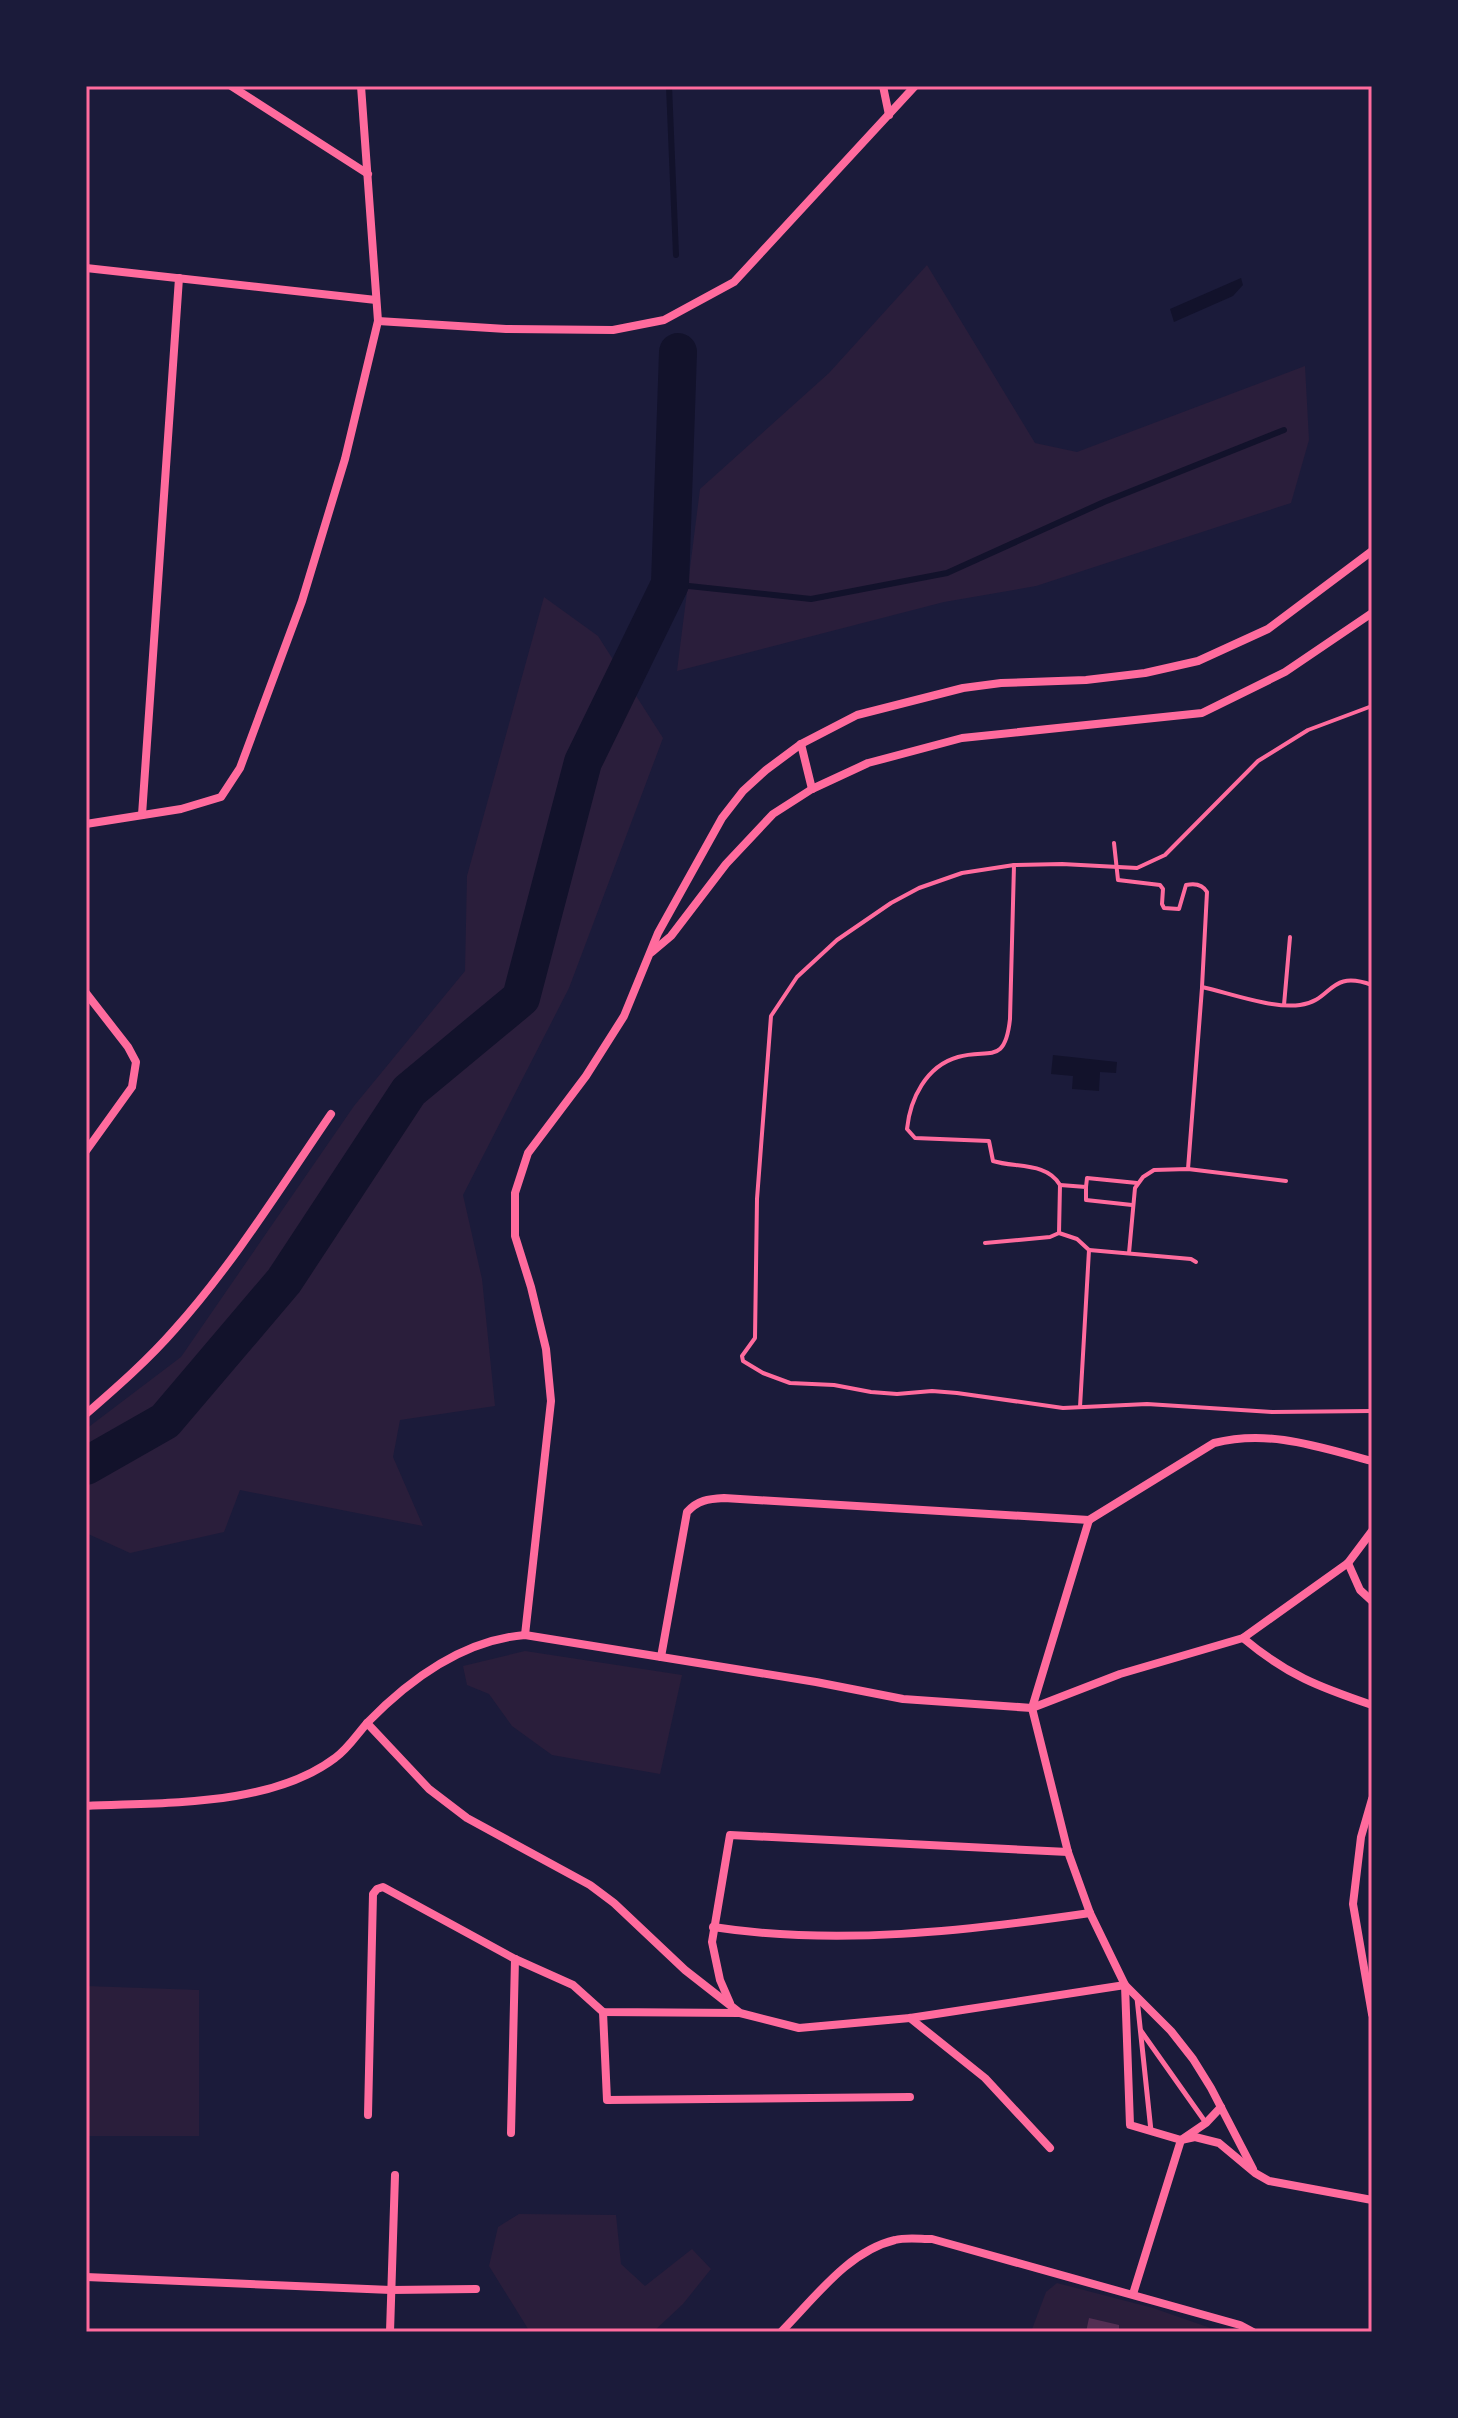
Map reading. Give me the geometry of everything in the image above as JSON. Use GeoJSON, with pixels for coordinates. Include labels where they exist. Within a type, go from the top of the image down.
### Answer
{"type":"FeatureCollection","features":[{"type":"Feature","properties":{"kind":"street"},"geometry":{"type":"LineString","coordinates":[[231,86],[368,174]]}},
{"type":"Feature","properties":{"kind":"street"},"geometry":{"type":"LineString","coordinates":[[86,824],[181,809],[221,797],[240,768],[302,601],[345,459],[378,321],[361,86]]}},
{"type":"Feature","properties":{"kind":"street"},"geometry":{"type":"LineString","coordinates":[[883,86],[889,115]]}},
{"type":"Feature","properties":{"kind":"street"},"geometry":{"type":"LineString","coordinates":[[378,321],[506,329],[613,330],[664,320],[734,282],[915,86]]}},
{"type":"Feature","properties":{"kind":"street"},"geometry":{"type":"LineString","coordinates":[[86,268],[376,300]]}},
{"type":"Feature","properties":{"kind":"street"},"geometry":{"type":"LineString","coordinates":[[142,815],[179,278]]}},
{"type":"Feature","properties":{"kind":"street"},"geometry":{"type":"LineString","coordinates":[[525,1635],[551,1401],[546,1349],[515,1236],[515,1193],[528,1153],[586,1076],[624,1016],[658,933],[722,818],[743,791],[801,744],[857,715],[963,688],[1001,683],[1086,680],[1145,673],[1198,661],[1268,629],[1372,551]]}},
{"type":"Feature","properties":{"kind":"street"},"geometry":{"type":"LineString","coordinates":[[651,953],[671,936],[726,864],[773,814],[812,789],[868,763],[962,738],[1202,713],[1285,672],[1372,613]]}},
{"type":"Feature","properties":{"kind":"street"},"geometry":{"type":"LineString","coordinates":[[801,744],[812,789]]}},
{"type":"Feature","properties":{"kind":"street"},"geometry":{"type":"LineString","coordinates":[[86,993],[136,1062],[132,1087],[86,1151]]}},
{"type":"Feature","properties":{"kind":"street"},"geometry":{"type":"LineString","coordinates":[[86,1414],[175,1329],[228,1263],[331,1114]]}},
{"type":"Feature","properties":{"kind":"street"},"geometry":{"type":"LineString","coordinates":[[661,1657],[687,1512],[696,1503],[708,1499],[1089,1520],[1214,1443],[1238,1437],[1290,1439],[1372,1461]]}},
{"type":"Feature","properties":{"kind":"street"},"geometry":{"type":"LineString","coordinates":[[1089,1520],[1032,1708],[1068,1852],[1090,1913],[1125,1985],[1171,2031],[1193,2059],[1255,2173]]}},
{"type":"Feature","properties":{"kind":"street"},"geometry":{"type":"LineString","coordinates":[[86,1806],[252,1795],[306,1774],[336,1758],[392,1698],[428,1669],[504,1637],[525,1635],[903,1699],[1032,1708],[1120,1674],[1243,1638],[1348,1563],[1372,1531]]}},
{"type":"Feature","properties":{"kind":"street"},"geometry":{"type":"LineString","coordinates":[[1348,1563],[1360,1590],[1372,1601]]}},
{"type":"Feature","properties":{"kind":"street"},"geometry":{"type":"LineString","coordinates":[[1243,1638],[1296,1677],[1372,1705]]}},
{"type":"Feature","properties":{"kind":"street"},"geometry":{"type":"LineString","coordinates":[[367,1723],[429,1789],[467,1818],[590,1885],[614,1903],[685,1970],[740,2013]]}},
{"type":"Feature","properties":{"kind":"street"},"geometry":{"type":"LineString","coordinates":[[1372,1799],[1356,1867],[1353,1904],[1372,2014]]}},
{"type":"Feature","properties":{"kind":"street"},"geometry":{"type":"LineString","coordinates":[[730,2005],[712,1950],[713,1927],[731,1835],[1068,1852]]}},
{"type":"Feature","properties":{"kind":"street"},"geometry":{"type":"LineString","coordinates":[[368,2115],[373,1894],[383,1887],[515,1959],[573,1985],[603,2012],[740,2013],[799,2028],[910,2018],[1125,1985]]}},
{"type":"Feature","properties":{"kind":"street"},"geometry":{"type":"LineString","coordinates":[[713,1927],[789,1935],[944,1932],[1090,1913]]}},
{"type":"Feature","properties":{"kind":"street"},"geometry":{"type":"LineString","coordinates":[[511,2133],[515,1959]]}},
{"type":"Feature","properties":{"kind":"street"},"geometry":{"type":"LineString","coordinates":[[1125,1985],[1129,2122],[1133,2127],[1181,2140],[1195,2137],[1219,2143],[1269,2181],[1372,2200]]}},
{"type":"Feature","properties":{"kind":"street"},"geometry":{"type":"LineString","coordinates":[[603,2012],[607,2100],[910,2097]]}},
{"type":"Feature","properties":{"kind":"street"},"geometry":{"type":"LineString","coordinates":[[910,2018],[985,2078],[1050,2148]]}},
{"type":"Feature","properties":{"kind":"street"},"geometry":{"type":"LineString","coordinates":[[1133,2294],[1172,2177],[1181,2140],[1206,2123],[1221,2107]]}},
{"type":"Feature","properties":{"kind":"street"},"geometry":{"type":"LineString","coordinates":[[390,2332],[395,2175]]}},
{"type":"Feature","properties":{"kind":"street"},"geometry":{"type":"LineString","coordinates":[[781,2332],[847,2265],[872,2247],[898,2239],[932,2239],[1133,2294],[1240,2325],[1253,2332]]}},
{"type":"Feature","properties":{"kind":"street"},"geometry":{"type":"LineString","coordinates":[[86,2277],[391,2290],[476,2289]]}},
{"type":"Feature","properties":{"kind":"lane"},"geometry":{"type":"LineString","coordinates":[[1137,1997],[1151,2133]]}},
{"type":"Feature","properties":{"kind":"lane"},"geometry":{"type":"LineString","coordinates":[[1140,2030],[1206,2123]]}},
{"type":"Feature","properties":{"kind":"path"},"geometry":{"type":"LineString","coordinates":[[1372,706],[1308,730],[1258,761],[1165,855],[1137,868],[1014,865],[962,873],[919,888],[891,903],[837,940],[797,977],[771,1016],[757,1199],[755,1338],[742,1356],[743,1361],[752,1367],[790,1383],[834,1385],[897,1394],[932,1391],[1027,1405],[1080,1407],[1147,1404],[1272,1412],[1372,1411]]}},
{"type":"Feature","properties":{"kind":"path"},"geometry":{"type":"LineString","coordinates":[[1114,843],[1116,877],[1120,881],[1160,885],[1164,908],[1179,909],[1186,885],[1205,888],[1207,892],[1188,1169]]}},
{"type":"Feature","properties":{"kind":"path"},"geometry":{"type":"LineString","coordinates":[[1014,865],[1010,1019],[1004,1043],[992,1054],[958,1057],[927,1077],[912,1103],[907,1129],[915,1138],[989,1141],[993,1161],[1043,1170],[1053,1175],[1060,1185],[1059,1233]]}},
{"type":"Feature","properties":{"kind":"path"},"geometry":{"type":"LineString","coordinates":[[1284,1005],[1290,937]]}},
{"type":"Feature","properties":{"kind":"path"},"geometry":{"type":"LineString","coordinates":[[1202,987],[1296,1006],[1310,1003],[1337,983],[1347,980],[1372,985]]}},
{"type":"Feature","properties":{"kind":"path"},"geometry":{"type":"LineString","coordinates":[[1129,1253],[1132,1205],[1137,1183],[1154,1170],[1188,1169],[1286,1181]]}},
{"type":"Feature","properties":{"kind":"path"},"geometry":{"type":"LineString","coordinates":[[1132,1205],[1086,1200],[1087,1178],[1137,1183]]}},
{"type":"Feature","properties":{"kind":"path"},"geometry":{"type":"LineString","coordinates":[[1060,1185],[1086,1187]]}},
{"type":"Feature","properties":{"kind":"path"},"geometry":{"type":"LineString","coordinates":[[985,1243],[1050,1237],[1059,1233],[1077,1239],[1089,1250],[1191,1259],[1196,1262]]}},
{"type":"Feature","properties":{"kind":"path"},"geometry":{"type":"LineString","coordinates":[[1080,1407],[1089,1250]]}},
{"type":"Feature","properties":{"kind":"shaded area"},"geometry":{"type":"Polygon","coordinates":[[[927,265],[1035,443],[1077,452],[1305,366],[1309,440],[1291,503],[1036,586],[944,602],[677,671],[700,489],[829,373],[927,265]]]}},
{"type":"Feature","properties":{"kind":"shaded area"},"geometry":{"type":"Polygon","coordinates":[[[1241,278],[1243,285],[1233,296],[1174,322],[1170,309],[1241,278]]]}},
{"type":"Feature","properties":{"kind":"shaded area"},"geometry":{"type":"Polygon","coordinates":[[[544,597],[598,636],[663,738],[569,988],[463,1195],[482,1279],[495,1406],[400,1420],[393,1457],[423,1526],[240,1490],[224,1532],[130,1553],[86,1533],[86,1429],[181,1357],[354,1106],[465,971],[467,876],[544,597]]]}},
{"type":"Feature","properties":{"kind":"shaded area"},"geometry":{"type":"Polygon","coordinates":[[[1053,1055],[1117,1062],[1116,1073],[1100,1072],[1099,1091],[1072,1089],[1073,1076],[1051,1074],[1053,1055]]]}},
{"type":"Feature","properties":{"kind":"shaded area"},"geometry":{"type":"Polygon","coordinates":[[[525,1651],[682,1675],[660,1774],[552,1755],[512,1726],[489,1694],[467,1685],[463,1666],[525,1651]]]}},
{"type":"Feature","properties":{"kind":"shaded area"},"geometry":{"type":"Polygon","coordinates":[[[86,1986],[199,1990],[199,2136],[86,2136],[86,1986]]]}},
{"type":"Feature","properties":{"kind":"shaded area"},"geometry":{"type":"Polygon","coordinates":[[[519,2214],[616,2215],[621,2264],[645,2286],[692,2249],[711,2269],[683,2304],[653,2332],[530,2332],[489,2266],[498,2227],[519,2214]]]}},
{"type":"Feature","properties":{"kind":"shaded area"},"geometry":{"type":"Polygon","coordinates":[[[1057,2283],[1153,2308],[1222,2332],[1031,2332],[1046,2292],[1057,2283]]]}},
{"type":"Feature","properties":{"kind":"building"},"geometry":{"type":"Polygon","coordinates":[[[1089,2318],[1119,2325],[1119,2332],[1086,2332],[1089,2318]]]}},
{"type":"Feature","properties":{"kind":"waterway"},"geometry":{"type":"LineString","coordinates":[[669,86],[676,255]]}},
{"type":"Feature","properties":{"kind":"waterway"},"geometry":{"type":"LineString","coordinates":[[86,1466],[165,1421],[284,1281],[409,1091],[521,998],[583,762],[670,584],[678,352]]}},
{"type":"Feature","properties":{"kind":"waterway"},"geometry":{"type":"LineString","coordinates":[[670,584],[811,599],[947,573],[1104,502],[1284,430]]}}]}
